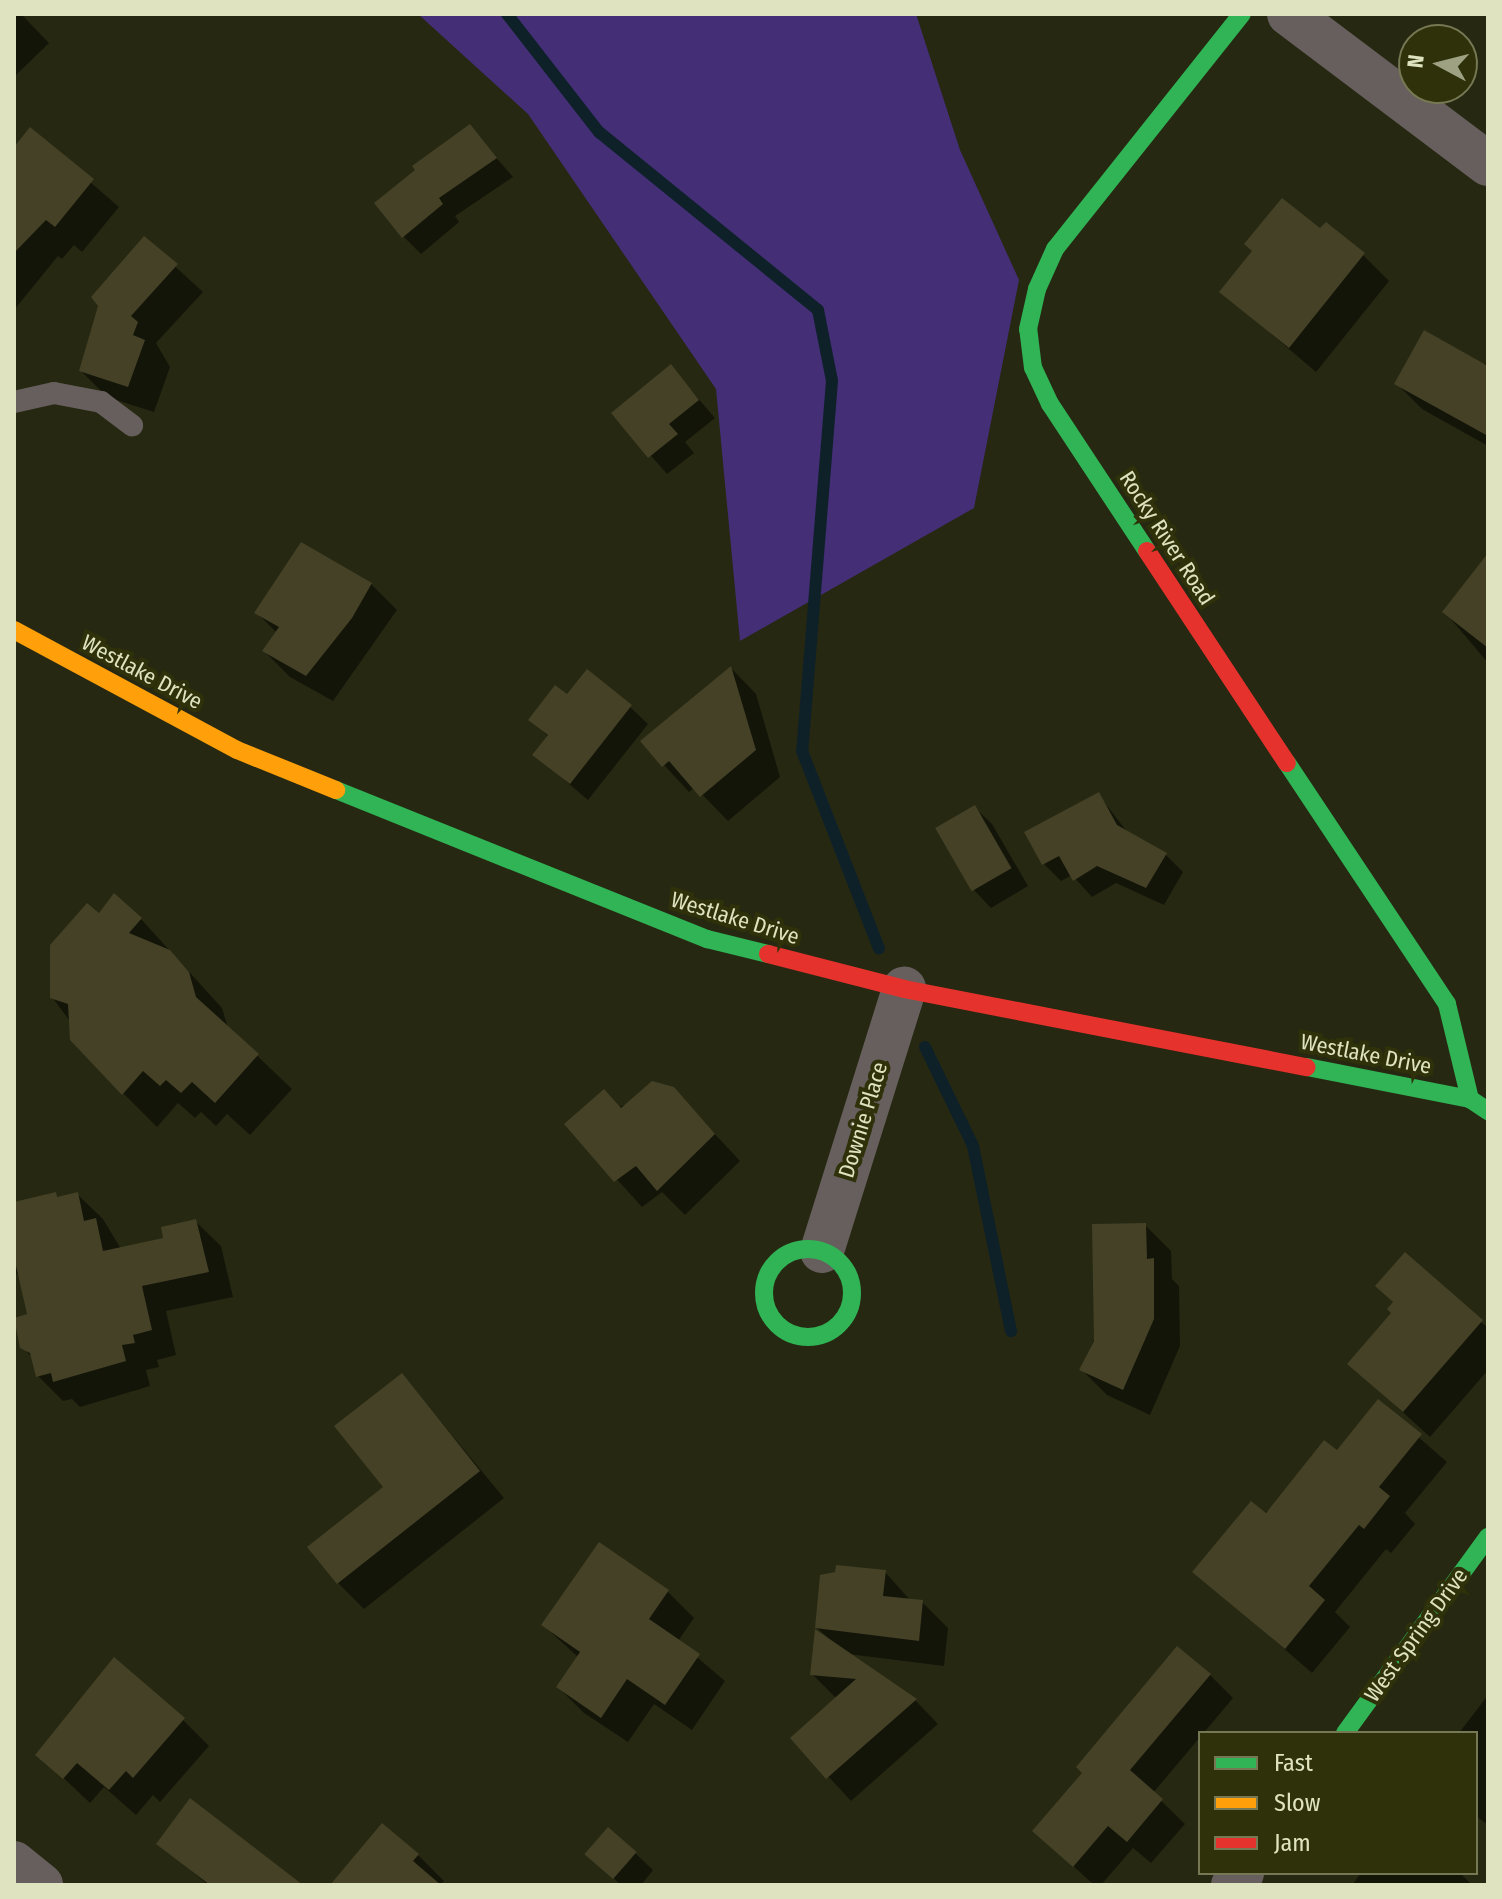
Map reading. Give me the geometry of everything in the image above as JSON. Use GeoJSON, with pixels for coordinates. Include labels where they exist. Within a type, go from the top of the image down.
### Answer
{"type":"FeatureCollection","features":[{"type":"Feature","properties":{"kind":"street","name":"Rocky River Road"},"geometry":{"type":"LineString","coordinates":[[1242,14],[1055,249],[1037,289],[1028,329],[1033,368],[1050,404],[1447,1004],[1470,1099]]}},
{"type":"Feature","properties":{"kind":"street"},"geometry":{"type":"LineString","coordinates":[[1289,14],[1488,164]]}},
{"type":"Feature","properties":{"kind":"street","name":"Westlake Drive"},"geometry":{"type":"LineString","coordinates":[[14,630],[237,750],[707,939],[904,989],[1470,1099],[1488,1111]]}},
{"type":"Feature","properties":{"kind":"street","name":"Downie Place"},"geometry":{"type":"LineString","coordinates":[[822,1251],[904,989]]}},
{"type":"Feature","properties":{"kind":"street"},"geometry":{"type":"LineString","coordinates":[[822,1251],[845,1268],[852,1299],[837,1326],[802,1337],[778,1326],[765,1302],[765,1287],[769,1273],[787,1254],[822,1251]]}},
{"type":"Feature","properties":{"kind":"street","name":"West Spring Drive"},"geometry":{"type":"LineString","coordinates":[[1346,1731],[1488,1537]]}},
{"type":"Feature","properties":{"kind":"street"},"geometry":{"type":"LineString","coordinates":[[14,1863],[41,1885]]}},
{"type":"Feature","properties":{"kind":"lane"},"geometry":{"type":"LineString","coordinates":[[14,402],[54,393],[101,402],[132,425]]}},
{"type":"Feature","properties":{"kind":"shaded area"},"geometry":{"type":"Polygon","coordinates":[[[418,14],[916,14],[960,150],[1019,280],[974,508],[740,641],[716,389],[528,114],[418,14]]]}},
{"type":"Feature","properties":{"kind":"building"},"geometry":{"type":"Polygon","coordinates":[[[470,124],[497,158],[439,198],[443,204],[402,238],[374,203],[415,170],[412,166],[470,124]]]}},
{"type":"Feature","properties":{"kind":"building"},"geometry":{"type":"Polygon","coordinates":[[[30,127],[94,179],[55,227],[46,220],[14,253],[14,147],[30,127]]]}},
{"type":"Feature","properties":{"kind":"building"},"geometry":{"type":"Polygon","coordinates":[[[1282,198],[1320,228],[1326,222],[1365,253],[1289,348],[1219,292],[1252,251],[1244,244],[1282,198]]]}},
{"type":"Feature","properties":{"kind":"building"},"geometry":{"type":"Polygon","coordinates":[[[144,236],[178,264],[131,316],[138,322],[133,335],[145,340],[128,387],[79,371],[98,306],[91,297],[144,236]]]}},
{"type":"Feature","properties":{"kind":"building"},"geometry":{"type":"Polygon","coordinates":[[[1424,330],[1488,366],[1488,436],[1394,384],[1424,330]]]}},
{"type":"Feature","properties":{"kind":"building"},"geometry":{"type":"Polygon","coordinates":[[[671,364],[699,400],[669,424],[678,434],[648,458],[611,413],[671,364]]]}},
{"type":"Feature","properties":{"kind":"building"},"geometry":{"type":"Polygon","coordinates":[[[301,542],[372,583],[352,618],[306,676],[262,651],[279,627],[254,613],[301,542]]]}},
{"type":"Feature","properties":{"kind":"building"},"geometry":{"type":"Polygon","coordinates":[[[1488,553],[1488,648],[1442,612],[1488,553]]]}},
{"type":"Feature","properties":{"kind":"building"},"geometry":{"type":"Polygon","coordinates":[[[731,666],[756,750],[700,797],[669,761],[662,767],[640,741],[731,666]]]}},
{"type":"Feature","properties":{"kind":"building"},"geometry":{"type":"Polygon","coordinates":[[[587,669],[632,705],[570,784],[532,755],[548,735],[528,720],[555,685],[567,694],[587,669]]]}},
{"type":"Feature","properties":{"kind":"building"},"geometry":{"type":"Polygon","coordinates":[[[1099,792],[1117,825],[1167,853],[1146,888],[1097,866],[1073,881],[1059,856],[1042,865],[1024,832],[1099,792]]]}},
{"type":"Feature","properties":{"kind":"building"},"geometry":{"type":"Polygon","coordinates":[[[975,805],[1012,868],[972,891],[935,828],[975,805]]]}},
{"type":"Feature","properties":{"kind":"building"},"geometry":{"type":"Polygon","coordinates":[[[114,893],[142,918],[129,933],[170,950],[189,972],[196,997],[259,1054],[215,1103],[192,1082],[181,1093],[166,1080],[160,1086],[143,1071],[122,1095],[70,1040],[68,1004],[50,998],[50,945],[87,903],[99,913],[114,893]]]}},
{"type":"Feature","properties":{"kind":"building"},"geometry":{"type":"Polygon","coordinates":[[[652,1081],[674,1087],[715,1134],[657,1191],[636,1166],[614,1182],[564,1124],[604,1089],[621,1108],[652,1081]]]}},
{"type":"Feature","properties":{"kind":"building"},"geometry":{"type":"Polygon","coordinates":[[[56,1192],[57,1197],[78,1192],[84,1221],[96,1218],[103,1251],[163,1238],[161,1227],[196,1219],[209,1272],[142,1286],[152,1330],[133,1335],[135,1343],[122,1345],[126,1361],[53,1382],[51,1373],[36,1377],[30,1353],[20,1348],[14,1318],[27,1314],[14,1257],[14,1202],[56,1192]]]}},
{"type":"Feature","properties":{"kind":"building"},"geometry":{"type":"Polygon","coordinates":[[[1146,1223],[1147,1259],[1154,1258],[1154,1319],[1123,1390],[1079,1370],[1094,1341],[1092,1224],[1146,1223]]]}},
{"type":"Feature","properties":{"kind":"building"},"geometry":{"type":"Polygon","coordinates":[[[1405,1252],[1483,1320],[1403,1412],[1347,1364],[1391,1313],[1387,1309],[1393,1302],[1375,1286],[1405,1252]]]}},
{"type":"Feature","properties":{"kind":"building"},"geometry":{"type":"Polygon","coordinates":[[[402,1373],[480,1471],[337,1584],[307,1547],[383,1487],[334,1426],[402,1373]]]}},
{"type":"Feature","properties":{"kind":"building"},"geometry":{"type":"Polygon","coordinates":[[[1378,1399],[1422,1434],[1379,1487],[1390,1496],[1364,1529],[1359,1525],[1309,1586],[1325,1600],[1285,1649],[1192,1572],[1251,1501],[1266,1513],[1324,1440],[1337,1450],[1378,1399]]]}},
{"type":"Feature","properties":{"kind":"building"},"geometry":{"type":"Polygon","coordinates":[[[599,1542],[669,1590],[649,1619],[700,1654],[665,1705],[627,1679],[601,1718],[556,1687],[580,1652],[541,1625],[599,1542]]]}},
{"type":"Feature","properties":{"kind":"building"},"geometry":{"type":"Polygon","coordinates":[[[836,1565],[886,1570],[883,1596],[923,1600],[919,1641],[815,1628],[820,1575],[835,1572],[836,1565]]]}},
{"type":"Feature","properties":{"kind":"building"},"geometry":{"type":"Polygon","coordinates":[[[815,1629],[917,1699],[826,1779],[790,1738],[856,1679],[810,1675],[815,1629]]]}},
{"type":"Feature","properties":{"kind":"building"},"geometry":{"type":"Polygon","coordinates":[[[1177,1646],[1211,1674],[1130,1770],[1163,1799],[1127,1842],[1108,1826],[1073,1867],[1032,1831],[1082,1773],[1076,1767],[1177,1646]]]}},
{"type":"Feature","properties":{"kind":"building"},"geometry":{"type":"Polygon","coordinates":[[[114,1657],[185,1718],[133,1778],[126,1771],[109,1790],[77,1763],[63,1779],[35,1755],[114,1657]]]}},
{"type":"Feature","properties":{"kind":"building"},"geometry":{"type":"Polygon","coordinates":[[[190,1798],[303,1885],[210,1885],[156,1844],[190,1798]]]}},
{"type":"Feature","properties":{"kind":"building"},"geometry":{"type":"Polygon","coordinates":[[[382,1823],[419,1854],[413,1861],[441,1885],[330,1885],[382,1823]]]}},
{"type":"Feature","properties":{"kind":"building"},"geometry":{"type":"Polygon","coordinates":[[[608,1827],[637,1852],[613,1879],[584,1854],[608,1827]]]}},
{"type":"Feature","properties":{"kind":"waterway"},"geometry":{"type":"LineString","coordinates":[[507,14],[599,132],[818,310],[832,381],[802,751],[879,949]]}},
{"type":"Feature","properties":{"kind":"waterway"},"geometry":{"type":"LineString","coordinates":[[925,1047],[973,1146],[1011,1331]]}},
{"type":"Feature","properties":{"kind":"traffic: fast"},"geometry":{"type":"LineString","coordinates":[[1147,551],[1050,404],[1033,368],[1028,329],[1037,289],[1055,249],[1242,14]]}},
{"type":"Feature","properties":{"kind":"traffic: fast"},"geometry":{"type":"LineString","coordinates":[[1287,763],[1447,1004],[1470,1099]]}},
{"type":"Feature","properties":{"kind":"traffic: fast"},"geometry":{"type":"LineString","coordinates":[[336,790],[707,939],[768,954]]}},
{"type":"Feature","properties":{"kind":"traffic: fast"},"geometry":{"type":"LineString","coordinates":[[1307,1067],[1470,1099],[1488,1111]]}},
{"type":"Feature","properties":{"kind":"traffic: fast"},"geometry":{"type":"LineString","coordinates":[[808,1249],[825,1252],[839,1262],[849,1276],[852,1293],[849,1310],[839,1324],[825,1334],[808,1337],[791,1334],[777,1324],[767,1310],[764,1293],[767,1276],[777,1262],[791,1252],[808,1249]]}},
{"type":"Feature","properties":{"kind":"traffic: fast"},"geometry":{"type":"LineString","coordinates":[[1346,1731],[1488,1537]]}},
{"type":"Feature","properties":{"kind":"traffic: slow"},"geometry":{"type":"LineString","coordinates":[[14,630],[237,750],[336,790]]}},
{"type":"Feature","properties":{"kind":"traffic: jam"},"geometry":{"type":"LineString","coordinates":[[1147,551],[1287,763]]}},
{"type":"Feature","properties":{"kind":"traffic: jam"},"geometry":{"type":"LineString","coordinates":[[768,954],[904,989],[1307,1067]]}}]}
